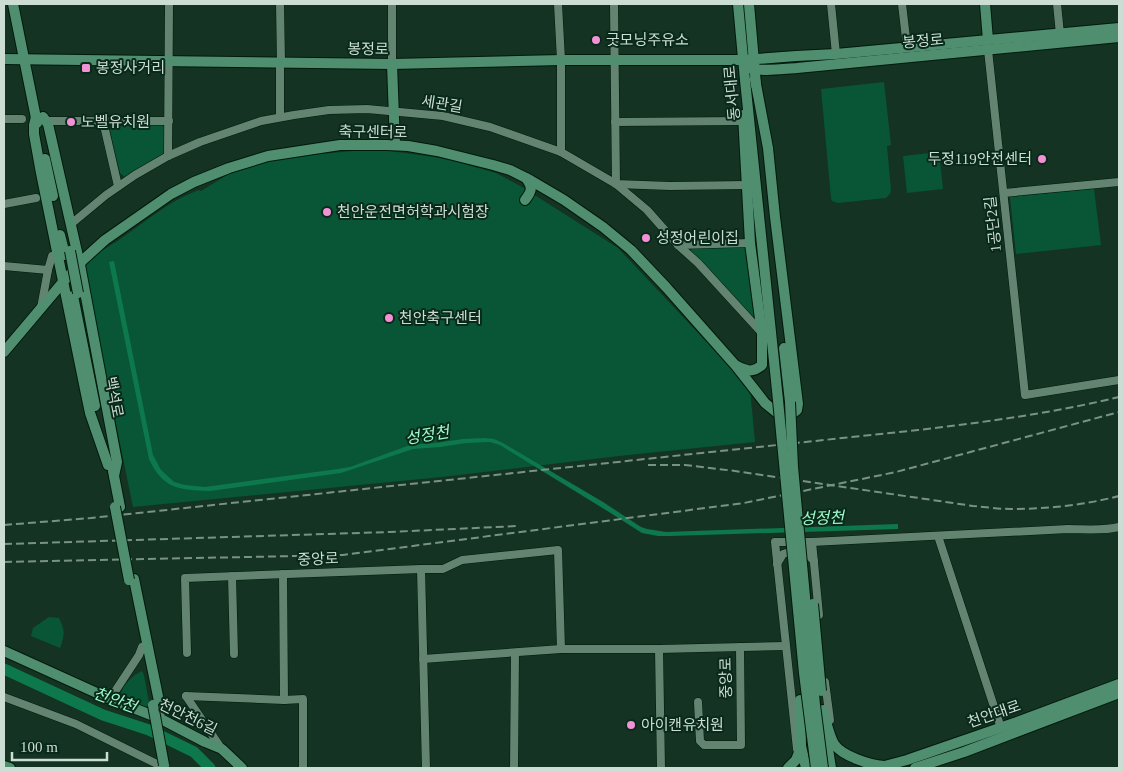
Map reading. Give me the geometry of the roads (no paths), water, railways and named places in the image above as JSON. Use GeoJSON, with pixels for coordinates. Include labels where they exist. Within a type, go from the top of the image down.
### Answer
{"type":"FeatureCollection","features":[{"type":"Feature","properties":{"kind":"main road"},"geometry":{"type":"LineString","coordinates":[[13,4],[25,58],[26,72],[42,119],[76,295]]}},
{"type":"Feature","properties":{"kind":"main road","name":"동서대로"},"geometry":{"type":"LineString","coordinates":[[738,4],[749,69]]}},
{"type":"Feature","properties":{"kind":"main road","name":"동서대로"},"geometry":{"type":"LineString","coordinates":[[749,4],[749,69],[756,180]]}},
{"type":"Feature","properties":{"kind":"main road"},"geometry":{"type":"LineString","coordinates":[[985,4],[988,45]]}},
{"type":"Feature","properties":{"kind":"main road","name":"봉정로"},"geometry":{"type":"LineString","coordinates":[[4,58],[392,64],[561,60],[732,60],[749,69],[771,70],[1119,28]]}},
{"type":"Feature","properties":{"kind":"main road","name":"봉정로"},"geometry":{"type":"LineString","coordinates":[[749,69],[796,56],[907,47],[988,45],[1119,37]]}},
{"type":"Feature","properties":{"kind":"main road"},"geometry":{"type":"LineString","coordinates":[[392,64],[395,145]]}},
{"type":"Feature","properties":{"kind":"main road"},"geometry":{"type":"LineString","coordinates":[[749,69],[742,121],[756,180],[801,477],[826,743],[831,768]]}},
{"type":"Feature","properties":{"kind":"main road","name":"축구센터로"},"geometry":{"type":"LineString","coordinates":[[5,349],[63,282],[105,240],[171,194],[215,173],[268,156],[350,144],[395,145],[437,151],[510,170],[564,200],[603,226],[631,250],[666,287],[736,366],[765,402],[776,412],[794,413],[797,410],[798,404],[768,148],[749,69]]}},
{"type":"Feature","properties":{"kind":"main road"},"geometry":{"type":"LineString","coordinates":[[42,119],[51,133],[80,265],[117,462],[114,476]]}},
{"type":"Feature","properties":{"kind":"main road"},"geometry":{"type":"LineString","coordinates":[[42,119],[34,125],[34,134],[90,413],[108,465]]}},
{"type":"Feature","properties":{"kind":"main road"},"geometry":{"type":"LineString","coordinates":[[525,200],[531,192],[531,185],[526,178]]}},
{"type":"Feature","properties":{"kind":"main road"},"geometry":{"type":"LineString","coordinates":[[736,366],[747,371],[756,369],[762,364],[762,334],[750,243],[756,180]]}},
{"type":"Feature","properties":{"kind":"main road"},"geometry":{"type":"LineString","coordinates":[[756,180],[805,682],[816,768]]}},
{"type":"Feature","properties":{"kind":"main road","name":"백석로"},"geometry":{"type":"LineString","coordinates":[[76,295],[117,507]]}},
{"type":"Feature","properties":{"kind":"main road","name":"백석로"},"geometry":{"type":"LineString","coordinates":[[76,295],[114,476],[117,507]]}},
{"type":"Feature","properties":{"kind":"main road"},"geometry":{"type":"LineString","coordinates":[[769,322],[776,446],[800,700],[799,750],[796,760],[788,768]]}},
{"type":"Feature","properties":{"kind":"main road"},"geometry":{"type":"LineString","coordinates":[[790,402],[795,487],[815,705],[823,768]]}},
{"type":"Feature","properties":{"kind":"main road"},"geometry":{"type":"LineString","coordinates":[[117,507],[167,767]]}},
{"type":"Feature","properties":{"kind":"main road"},"geometry":{"type":"LineString","coordinates":[[131,579],[142,647],[141,661],[157,708]]}},
{"type":"Feature","properties":{"kind":"main road","name":"천안천6길"},"geometry":{"type":"LineString","coordinates":[[4,651],[110,699],[159,718],[222,749],[242,768]]}},
{"type":"Feature","properties":{"kind":"main road","name":"천안대로"},"geometry":{"type":"LineString","coordinates":[[881,767],[1001,728],[1119,684]]}},
{"type":"Feature","properties":{"kind":"main road","name":"천안대로"},"geometry":{"type":"LineString","coordinates":[[915,768],[964,752],[1119,694]]}},
{"type":"Feature","properties":{"kind":"main road"},"geometry":{"type":"LineString","coordinates":[[823,710],[834,744],[850,756],[881,767]]}},
{"type":"Feature","properties":{"kind":"main road"},"geometry":{"type":"LineString","coordinates":[[799,750],[806,768]]}},
{"type":"Feature","properties":{"kind":"street"},"geometry":{"type":"LineString","coordinates":[[168,156],[169,4]]}},
{"type":"Feature","properties":{"kind":"street"},"geometry":{"type":"LineString","coordinates":[[280,4],[280,118]]}},
{"type":"Feature","properties":{"kind":"street"},"geometry":{"type":"LineString","coordinates":[[392,4],[392,64]]}},
{"type":"Feature","properties":{"kind":"street"},"geometry":{"type":"LineString","coordinates":[[558,4],[561,60],[561,152]]}},
{"type":"Feature","properties":{"kind":"street"},"geometry":{"type":"LineString","coordinates":[[614,4],[616,184],[670,186],[756,180]]}},
{"type":"Feature","properties":{"kind":"street"},"geometry":{"type":"LineString","coordinates":[[831,4],[836,54]]}},
{"type":"Feature","properties":{"kind":"street"},"geometry":{"type":"LineString","coordinates":[[902,4],[907,47]]}},
{"type":"Feature","properties":{"kind":"street"},"geometry":{"type":"LineString","coordinates":[[1057,4],[1060,34]]}},
{"type":"Feature","properties":{"kind":"street","name":"1공단2길"},"geometry":{"type":"LineString","coordinates":[[988,45],[1025,395],[1119,380]]}},
{"type":"Feature","properties":{"kind":"street","name":"세관길"},"geometry":{"type":"LineString","coordinates":[[71,224],[118,186],[168,156],[200,142],[260,121],[329,110],[367,109],[443,116],[490,127],[561,152],[616,184],[647,210],[762,334]]}},
{"type":"Feature","properties":{"kind":"street"},"geometry":{"type":"LineString","coordinates":[[4,119],[22,119]]}},
{"type":"Feature","properties":{"kind":"street"},"geometry":{"type":"LineString","coordinates":[[42,119],[169,121]]}},
{"type":"Feature","properties":{"kind":"street"},"geometry":{"type":"LineString","coordinates":[[103,121],[118,186]]}},
{"type":"Feature","properties":{"kind":"street"},"geometry":{"type":"LineString","coordinates":[[616,122],[742,121]]}},
{"type":"Feature","properties":{"kind":"street"},"geometry":{"type":"LineString","coordinates":[[1004,193],[1119,182]]}},
{"type":"Feature","properties":{"kind":"street"},"geometry":{"type":"LineString","coordinates":[[4,204],[36,198]]}},
{"type":"Feature","properties":{"kind":"street"},"geometry":{"type":"LineString","coordinates":[[678,245],[750,243]]}},
{"type":"Feature","properties":{"kind":"street"},"geometry":{"type":"LineString","coordinates":[[41,308],[52,256]]}},
{"type":"Feature","properties":{"kind":"street"},"geometry":{"type":"LineString","coordinates":[[4,266],[48,270]]}},
{"type":"Feature","properties":{"kind":"street"},"geometry":{"type":"LineString","coordinates":[[799,750],[785,646],[775,542],[812,542],[1068,529],[1098,530],[1112,529],[1119,526]]}},
{"type":"Feature","properties":{"kind":"street"},"geometry":{"type":"LineString","coordinates":[[938,536],[1001,728]]}},
{"type":"Feature","properties":{"kind":"street"},"geometry":{"type":"LineString","coordinates":[[777,564],[783,554],[812,542]]}},
{"type":"Feature","properties":{"kind":"street"},"geometry":{"type":"LineString","coordinates":[[812,542],[826,700],[834,744]]}},
{"type":"Feature","properties":{"kind":"street","name":"중앙로"},"geometry":{"type":"LineString","coordinates":[[284,700],[282,574],[444,569],[462,560],[558,550],[561,649]]}},
{"type":"Feature","properties":{"kind":"street"},"geometry":{"type":"LineString","coordinates":[[796,550],[805,551],[814,561]]}},
{"type":"Feature","properties":{"kind":"street"},"geometry":{"type":"LineString","coordinates":[[421,569],[426,768]]}},
{"type":"Feature","properties":{"kind":"street"},"geometry":{"type":"LineString","coordinates":[[186,653],[186,578],[282,574]]}},
{"type":"Feature","properties":{"kind":"street"},"geometry":{"type":"LineString","coordinates":[[232,576],[234,654]]}},
{"type":"Feature","properties":{"kind":"street","name":"중앙로"},"geometry":{"type":"LineString","coordinates":[[423,659],[561,649],[785,646]]}},
{"type":"Feature","properties":{"kind":"street","name":"중앙로"},"geometry":{"type":"LineString","coordinates":[[698,702],[700,741],[704,745],[741,745],[740,647]]}},
{"type":"Feature","properties":{"kind":"street"},"geometry":{"type":"LineString","coordinates":[[659,649],[661,768]]}},
{"type":"Feature","properties":{"kind":"street"},"geometry":{"type":"LineString","coordinates":[[514,768],[515,652]]}},
{"type":"Feature","properties":{"kind":"street"},"geometry":{"type":"LineString","coordinates":[[110,699],[141,661]]}},
{"type":"Feature","properties":{"kind":"street","name":"천안천6길"},"geometry":{"type":"LineString","coordinates":[[222,749],[186,696],[303,699],[303,768]]}},
{"type":"Feature","properties":{"kind":"street"},"geometry":{"type":"LineString","coordinates":[[4,697],[76,724],[167,767]]}},
{"type":"Feature","properties":{"kind":"waterway","name":"천안천"},"geometry":{"type":"LineString","coordinates":[[4,669],[103,715],[149,730],[194,752],[210,768]]}},
{"type":"Feature","properties":{"kind":"railway"},"geometry":{"type":"LineString","coordinates":[[4,525],[91,518],[918,430],[1069,408],[1119,397]]}},
{"type":"Feature","properties":{"kind":"railway"},"geometry":{"type":"LineString","coordinates":[[4,562],[343,555],[744,503],[896,472],[1119,412]]}},
{"type":"Feature","properties":{"kind":"railway"},"geometry":{"type":"LineString","coordinates":[[648,465],[685,465],[735,471],[1002,509],[1066,506],[1119,496]]}},
{"type":"Feature","properties":{"kind":"railway"},"geometry":{"type":"LineString","coordinates":[[4,544],[518,526]]}},
{"type":"Feature","properties":{"kind":"place","name":"굿모닝주유소"},"geometry":{"type":"Point","coordinates":[596,40]}},
{"type":"Feature","properties":{"kind":"place","name":"봉정사거리"},"geometry":{"type":"Point","coordinates":[86,68]}},
{"type":"Feature","properties":{"kind":"place","name":"노벨유치원"},"geometry":{"type":"Point","coordinates":[71,122]}},
{"type":"Feature","properties":{"kind":"place","name":"두정119안전센터"},"geometry":{"type":"Point","coordinates":[1042,159]}},
{"type":"Feature","properties":{"kind":"place","name":"천안운전면허학과시험장"},"geometry":{"type":"Point","coordinates":[327,212]}},
{"type":"Feature","properties":{"kind":"place","name":"성정어린이집"},"geometry":{"type":"Point","coordinates":[646,238]}},
{"type":"Feature","properties":{"kind":"place","name":"천안축구센터"},"geometry":{"type":"Point","coordinates":[389,318]}},
{"type":"Feature","properties":{"kind":"place","name":"아이캔유치원"},"geometry":{"type":"Point","coordinates":[631,725]}},
{"type":"Feature","properties":{"kind":"water label","name":"성정천"},"geometry":{"type":"Point","coordinates":[427,435]}},
{"type":"Feature","properties":{"kind":"water label","name":"성정천"},"geometry":{"type":"Point","coordinates":[822,518]}}]}
